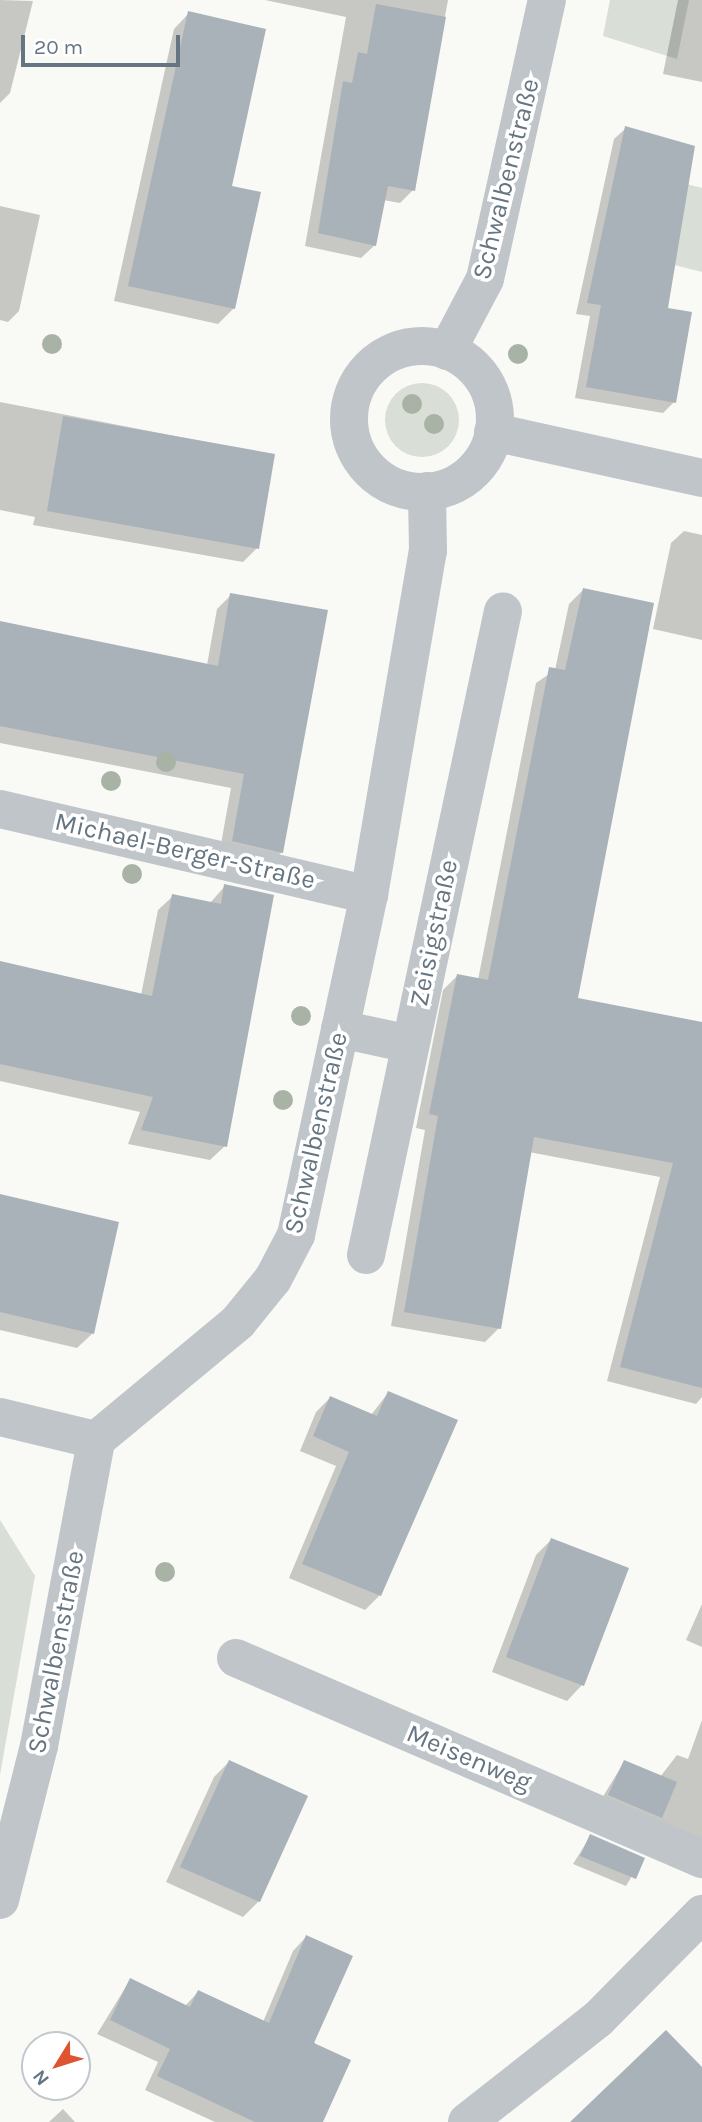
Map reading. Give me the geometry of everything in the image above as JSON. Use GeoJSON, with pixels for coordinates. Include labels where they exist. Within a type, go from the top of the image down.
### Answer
{"type":"FeatureCollection","features":[{"type":"Feature","properties":{"kind":"street","name":"Schwalbenstraße"},"geometry":{"type":"LineString","coordinates":[[447,351],[485,279],[547,0]]}},
{"type":"Feature","properties":{"kind":"street"},"geometry":{"type":"LineString","coordinates":[[396,351],[447,351],[483,380],[492,402],[493,432],[477,467],[458,483],[427,491],[391,486],[372,473],[356,453],[349,405],[358,382],[396,351]]}},
{"type":"Feature","properties":{"kind":"street"},"geometry":{"type":"LineString","coordinates":[[493,432],[702,478]]}},
{"type":"Feature","properties":{"kind":"street","name":"Schwalbenstraße"},"geometry":{"type":"LineString","coordinates":[[0,1900],[39,1746],[96,1440],[173,1381],[273,1279],[296,1235],[369,895],[428,551],[427,491]]}},
{"type":"Feature","properties":{"kind":"street","name":"Zeisigstraße"},"geometry":{"type":"LineString","coordinates":[[366,1255],[503,611]]}},
{"type":"Feature","properties":{"kind":"street","name":"Michael-Berger-Straße"},"geometry":{"type":"LineString","coordinates":[[0,809],[369,895]]}},
{"type":"Feature","properties":{"kind":"street"},"geometry":{"type":"LineString","coordinates":[[340,1029],[410,1044]]}},
{"type":"Feature","properties":{"kind":"street"},"geometry":{"type":"LineString","coordinates":[[0,1416],[96,1440]]}},
{"type":"Feature","properties":{"kind":"street","name":"Meisenweg"},"geometry":{"type":"LineString","coordinates":[[236,1658],[702,1859]]}},
{"type":"Feature","properties":{"kind":"street"},"geometry":{"type":"LineString","coordinates":[[467,2122],[598,2019],[702,1914]]}},
{"type":"Feature","properties":{"kind":"shaded area"},"geometry":{"type":"Polygon","coordinates":[[[610,0],[689,0],[677,59],[603,36],[610,0]]]}},
{"type":"Feature","properties":{"kind":"shaded area"},"geometry":{"type":"Polygon","coordinates":[[[683,183],[702,188],[702,272],[639,256],[683,183]]]}},
{"type":"Feature","properties":{"kind":"shaded area"},"geometry":{"type":"Polygon","coordinates":[[[422,383],[436,386],[448,394],[456,406],[459,420],[456,434],[448,446],[436,454],[422,457],[408,454],[396,446],[388,434],[385,420],[388,406],[396,394],[408,386],[422,383]]]}},
{"type":"Feature","properties":{"kind":"shaded area"},"geometry":{"type":"Polygon","coordinates":[[[0,1520],[35,1576],[0,1775],[0,1520]]]}},
{"type":"Feature","properties":{"kind":"building"},"geometry":{"type":"Polygon","coordinates":[[[376,4],[446,17],[415,191],[388,186],[376,246],[318,233],[343,81],[352,83],[358,52],[367,54],[376,4]]]}},
{"type":"Feature","properties":{"kind":"building"},"geometry":{"type":"Polygon","coordinates":[[[188,11],[266,29],[232,186],[261,192],[235,309],[128,286],[188,11]]]}},
{"type":"Feature","properties":{"kind":"building"},"geometry":{"type":"Polygon","coordinates":[[[625,126],[695,146],[668,308],[692,312],[676,403],[586,387],[601,305],[587,303],[625,126]]]}},
{"type":"Feature","properties":{"kind":"building"},"geometry":{"type":"Polygon","coordinates":[[[63,416],[275,454],[259,549],[47,511],[63,416]]]}},
{"type":"Feature","properties":{"kind":"building"},"geometry":{"type":"Polygon","coordinates":[[[583,588],[654,603],[578,998],[702,1022],[702,1388],[620,1367],[673,1163],[534,1137],[501,1329],[404,1312],[438,1116],[429,1114],[457,974],[488,980],[549,667],[565,670],[583,588]]]}},
{"type":"Feature","properties":{"kind":"building"},"geometry":{"type":"Polygon","coordinates":[[[230,593],[328,610],[283,853],[232,841],[244,774],[0,726],[0,621],[218,666],[230,593]]]}},
{"type":"Feature","properties":{"kind":"building"},"geometry":{"type":"Polygon","coordinates":[[[224,884],[274,895],[227,1147],[141,1130],[153,1097],[0,1064],[0,961],[152,996],[172,894],[221,904],[224,884]]]}},
{"type":"Feature","properties":{"kind":"building"},"geometry":{"type":"Polygon","coordinates":[[[0,1194],[119,1222],[94,1334],[0,1312],[0,1194]]]}},
{"type":"Feature","properties":{"kind":"building"},"geometry":{"type":"Polygon","coordinates":[[[388,1391],[458,1420],[381,1596],[302,1564],[349,1452],[313,1436],[330,1396],[377,1416],[388,1391]]]}},
{"type":"Feature","properties":{"kind":"building"},"geometry":{"type":"Polygon","coordinates":[[[551,1538],[629,1568],[584,1686],[506,1657],[551,1538]]]}},
{"type":"Feature","properties":{"kind":"building"},"geometry":{"type":"Polygon","coordinates":[[[229,1760],[308,1796],[260,1902],[180,1867],[229,1760]]]}},
{"type":"Feature","properties":{"kind":"building"},"geometry":{"type":"Polygon","coordinates":[[[624,1760],[677,1782],[662,1818],[608,1795],[624,1760]]]}},
{"type":"Feature","properties":{"kind":"building"},"geometry":{"type":"Polygon","coordinates":[[[590,1834],[645,1858],[636,1879],[580,1856],[590,1834]]]}},
{"type":"Feature","properties":{"kind":"building"},"geometry":{"type":"Polygon","coordinates":[[[306,1935],[353,1956],[314,2043],[351,2060],[323,2122],[255,2122],[157,2076],[170,2049],[110,2020],[130,1978],[190,2007],[198,1990],[269,2023],[306,1935]]]}},
{"type":"Feature","properties":{"kind":"building"},"geometry":{"type":"Polygon","coordinates":[[[666,2030],[702,2067],[702,2122],[570,2122],[666,2030]]]}}]}
